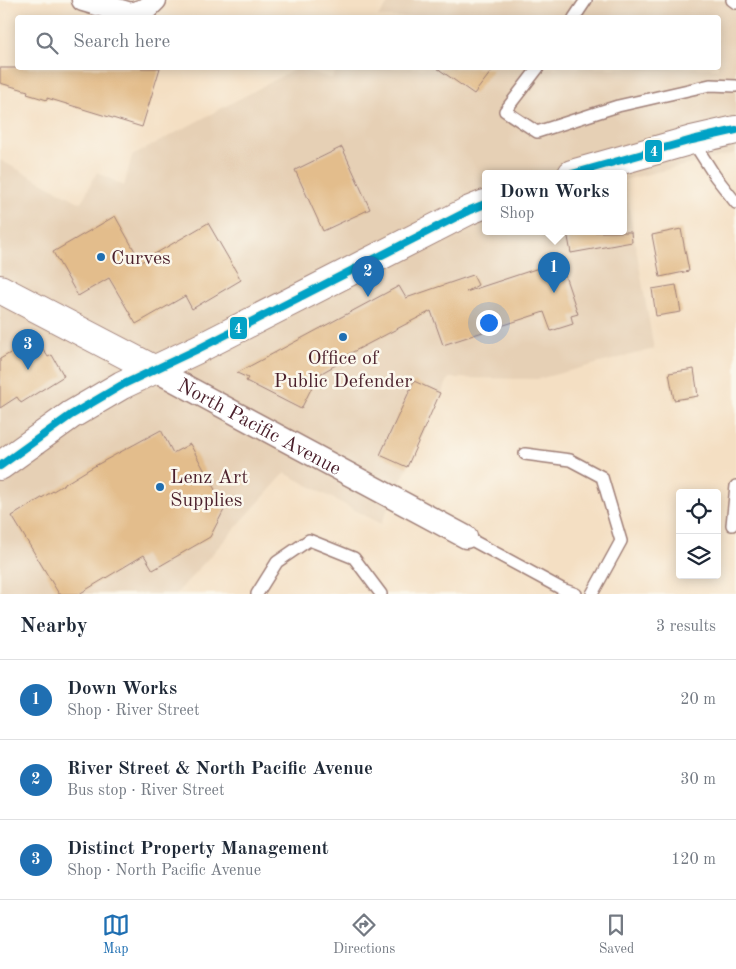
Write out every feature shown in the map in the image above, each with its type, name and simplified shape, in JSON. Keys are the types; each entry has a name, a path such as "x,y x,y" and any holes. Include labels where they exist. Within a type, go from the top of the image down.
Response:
{"main road":[{"path":"586,170 692,140 736,130"},
{"path":"0,466 70,415 122,385 156,370 482,205"},
{"name":"North Pacific Avenue","path":"0,289 156,370"},
{"path":"0,470 70,435 132,391 156,370"}],"street":[{"path":"83,0 131,14 146,9 156,0"},
{"name":"North Pacific Avenue","path":"156,370 466,536"}],"lane":[{"path":"576,15 586,0"},
{"path":"732,0 736,3"},
{"path":"536,70 505,111 537,132 628,104 710,85 736,86"},
{"path":"692,140 715,176 736,203"},
{"path":"525,454 570,460 602,477 621,541 592,594"},
{"path":"732,525 736,486"},
{"path":"466,536 560,591 576,594"},
{"path":"257,594 277,562 309,540 354,558 381,594"}],"shaded area":[{"path":"391,0 736,0 736,153 627,179 627,170 482,170 482,235 627,235 627,197 654,349 538,379 449,378 381,524 285,473 176,594 0,594 0,160 81,203 97,172 124,186 132,156 293,70 304,70 331,78 337,70 721,70 721,15 380,15"}],"building":[{"path":"0,68 15,68 15,70 159,70 142,127 47,98 47,100 27,94 28,91 0,83"},
{"path":"440,70 492,70 474,94"},
{"path":"342,147 370,209 323,231 295,170"},
{"path":"115,216 141,262 208,223 241,280 192,309 185,296 136,324 109,278 78,296 53,252"},
{"path":"681,229 689,271 660,277 652,235"},
{"path":"627,232 631,232 632,242 571,253 568,235 627,235"},
{"path":"560,261 578,314 571,316 573,324 551,331 544,312 443,345 431,311 347,355 348,358 318,375 301,409 246,381 248,378 237,373 399,286 406,298 473,275 478,285 466,292"},
{"path":"676,285 681,312 656,316 652,289"},
{"path":"36,338 48,357 52,355 64,376 21,403 17,397 0,408 0,359"},
{"path":"694,369 698,396 674,400 669,373"},
{"path":"414,381 440,393 407,467 380,455"},
{"path":"161,430 173,453 190,444 225,508 210,537 153,570 144,555 79,594 59,594 12,516 91,468"}],"transit line":[{"name":"4","path":"586,170 692,140 736,130"},
{"name":"4","path":"0,466 71,415 122,385 196,350 482,205"}],"place":[{"name":"Curves","path":"101,257"},
{"name":"Down Works","path":"554,293"},
{"name":"River Street & North Pacific Avenue","path":"368,297"},
{"name":"Office of Public Defender","path":"343,337"},
{"name":"Distinct Property Management","path":"28,370"},
{"name":"Lenz Art Supplies","path":"160,487"}]}
